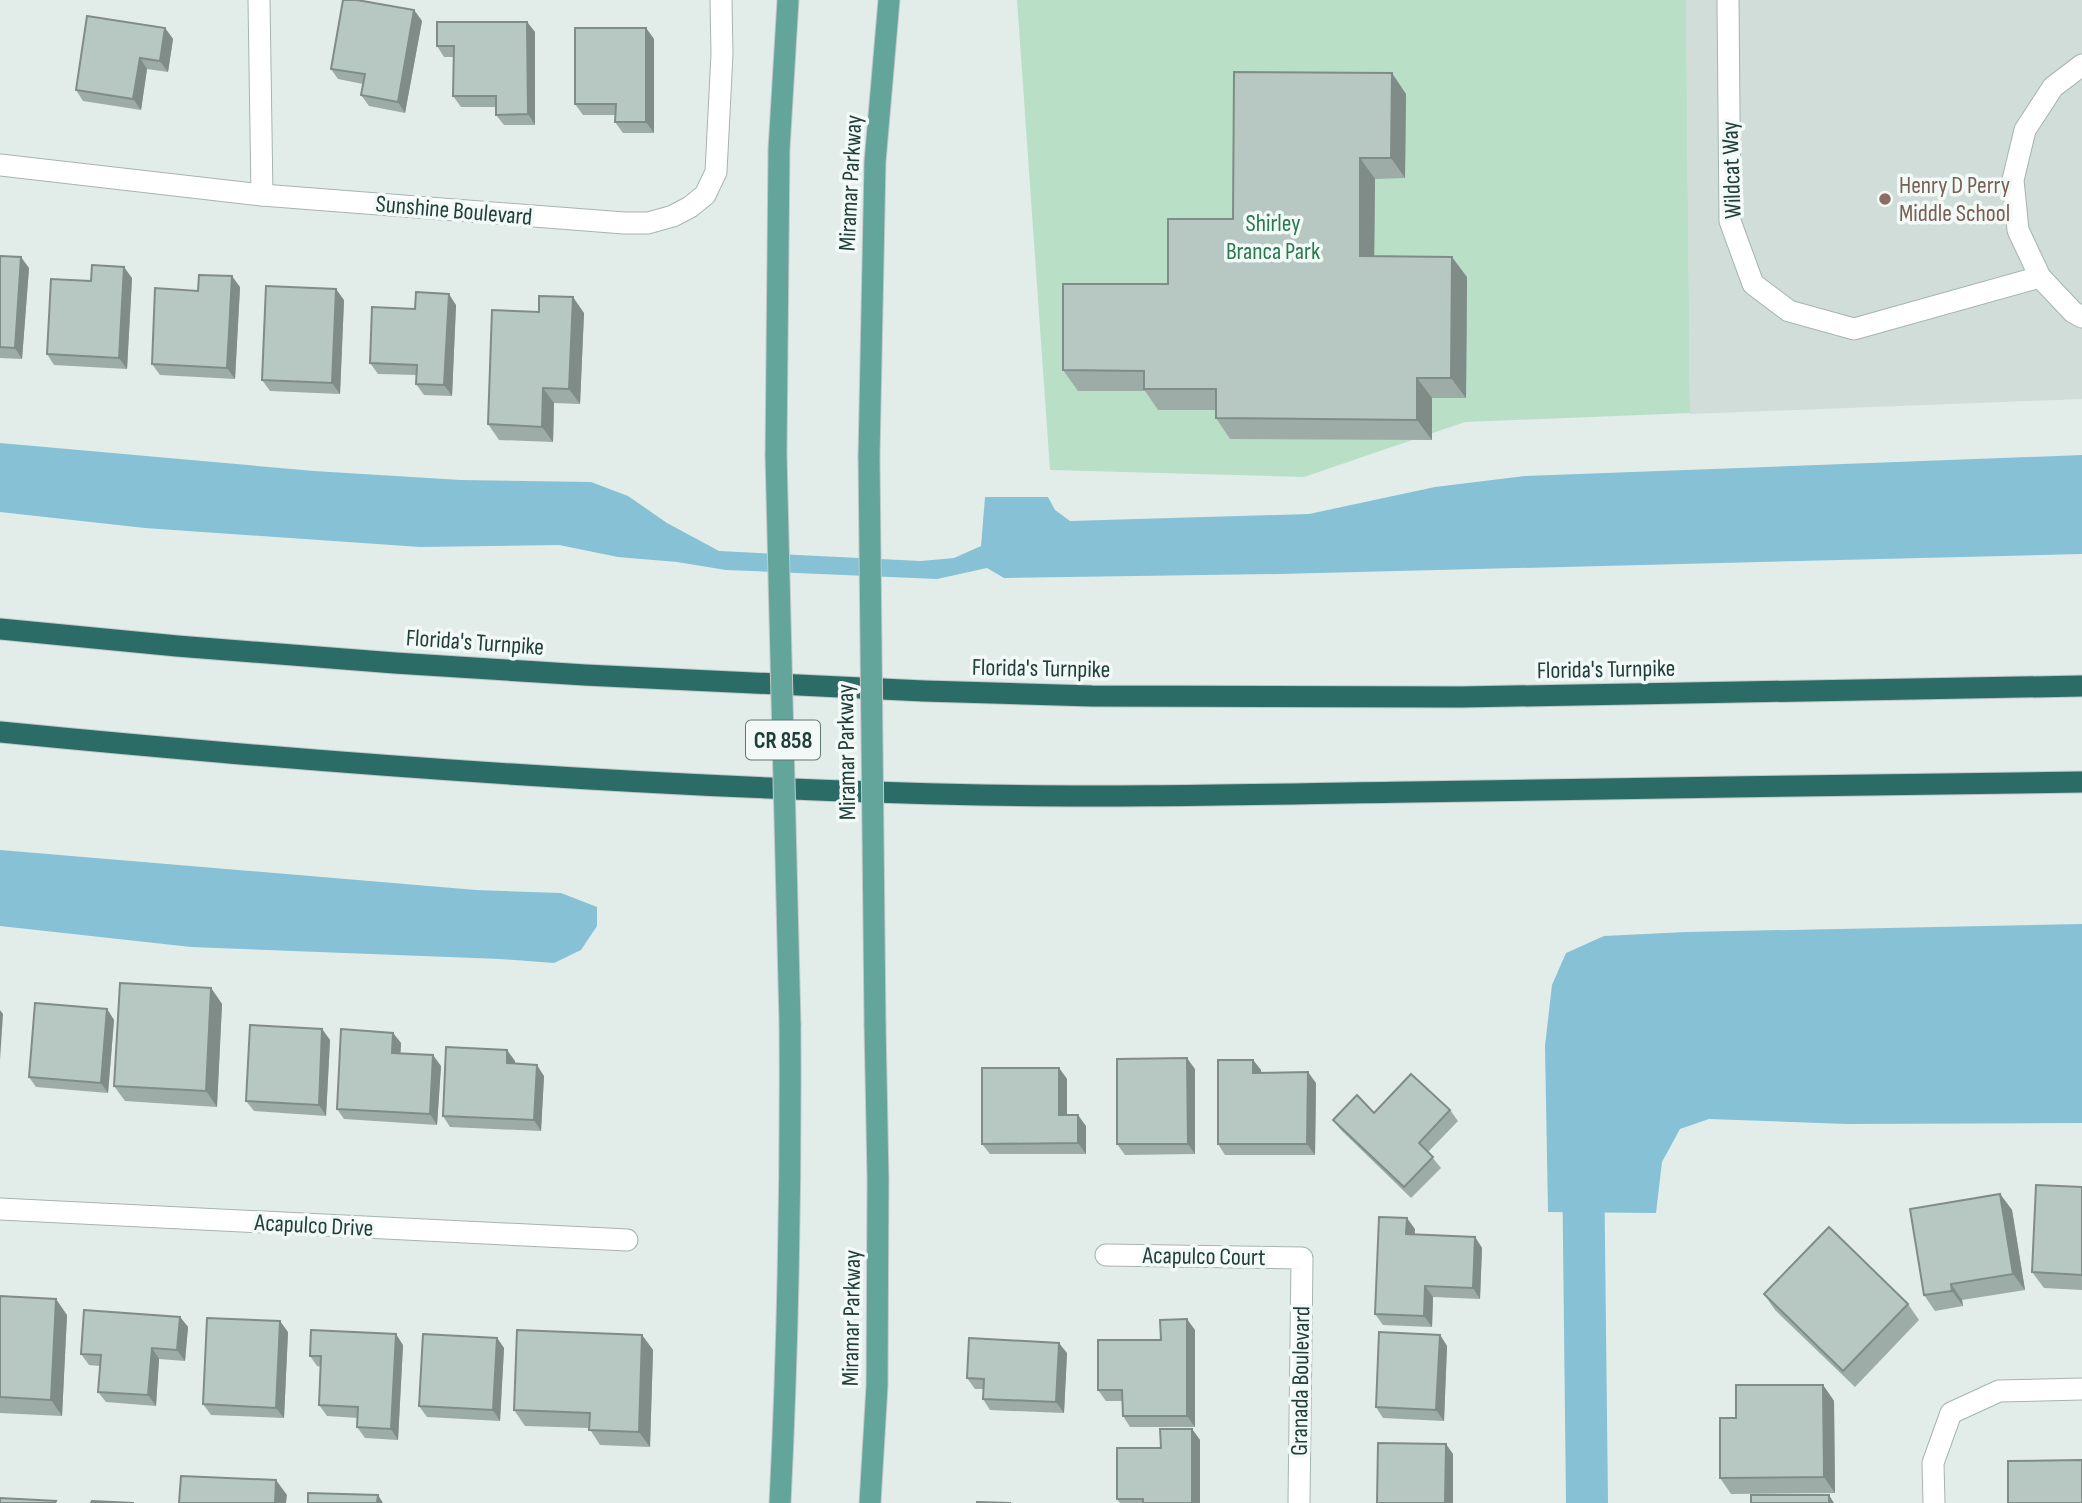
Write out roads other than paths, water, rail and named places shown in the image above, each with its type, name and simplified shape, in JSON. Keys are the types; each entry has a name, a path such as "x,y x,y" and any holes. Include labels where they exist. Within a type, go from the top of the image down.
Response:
{"highway":[{"name":"Florida's Turnpike","path":"0,629 177,646 585,675 1106,696 1461,697 2082,686"},
{"path":"0,732 209,751 549,776 985,795 1163,795 2082,782"}],"main road":[{"name":"CR 858","path":"780,1503 790,1233 790,1024 776,455 779,149 788,0"},
{"name":"Miramar Parkway","path":"870,1503 877,1372 878,1179 869,457 875,162 889,0"}],"street":[{"path":"260,0 262,195"},
{"name":"Sunshine Boulevard","path":"0,165 262,195 648,223 673,216 690,207 705,195 716,172 722,54 721,0"},
{"name":"Wildcat Way","path":"1728,0 1730,221 1753,284 1789,311 1854,329 2040,276"},
{"path":"2082,65 2053,87 2025,130 2013,180 2018,230 2040,276 2073,312 2082,317"},
{"name":"Acapulco Drive","path":"0,1209 627,1240"},
{"name":"Acapulco Court","path":"1106,1255 1302,1258"},
{"name":"Granada Boulevard","path":"1299,1503 1302,1258"},
{"path":"1934,1503 1933,1463 1951,1413 1999,1391 2082,1389"}],"water":[{"path":"0,443 314,471 461,480 591,482 628,496 667,523 719,551 921,561 954,558 981,546 985,497 1048,497 1055,510 1070,521 1309,514 1435,487 1525,476 2082,455 2082,554 1279,574 1004,578 987,568 937,579 726,570 618,557 559,545 420,547 145,528 0,512"},
{"path":"0,850 476,890 561,893 597,907 597,926 581,950 554,963 191,947 0,926"},
{"path":"2082,924 2082,1123 1847,1124 1709,1119 1680,1129 1662,1162 1656,1213 1548,1212 1545,1046 1552,985 1566,953 1604,936"}],"waterway":[{"path":"1583,1154 1587,1503"}],"place":[{"name":"Henry D Perry Middle School","path":"1885,199"}],"park label":[{"name":"Shirley Branca Park","path":"1273,237"}]}
